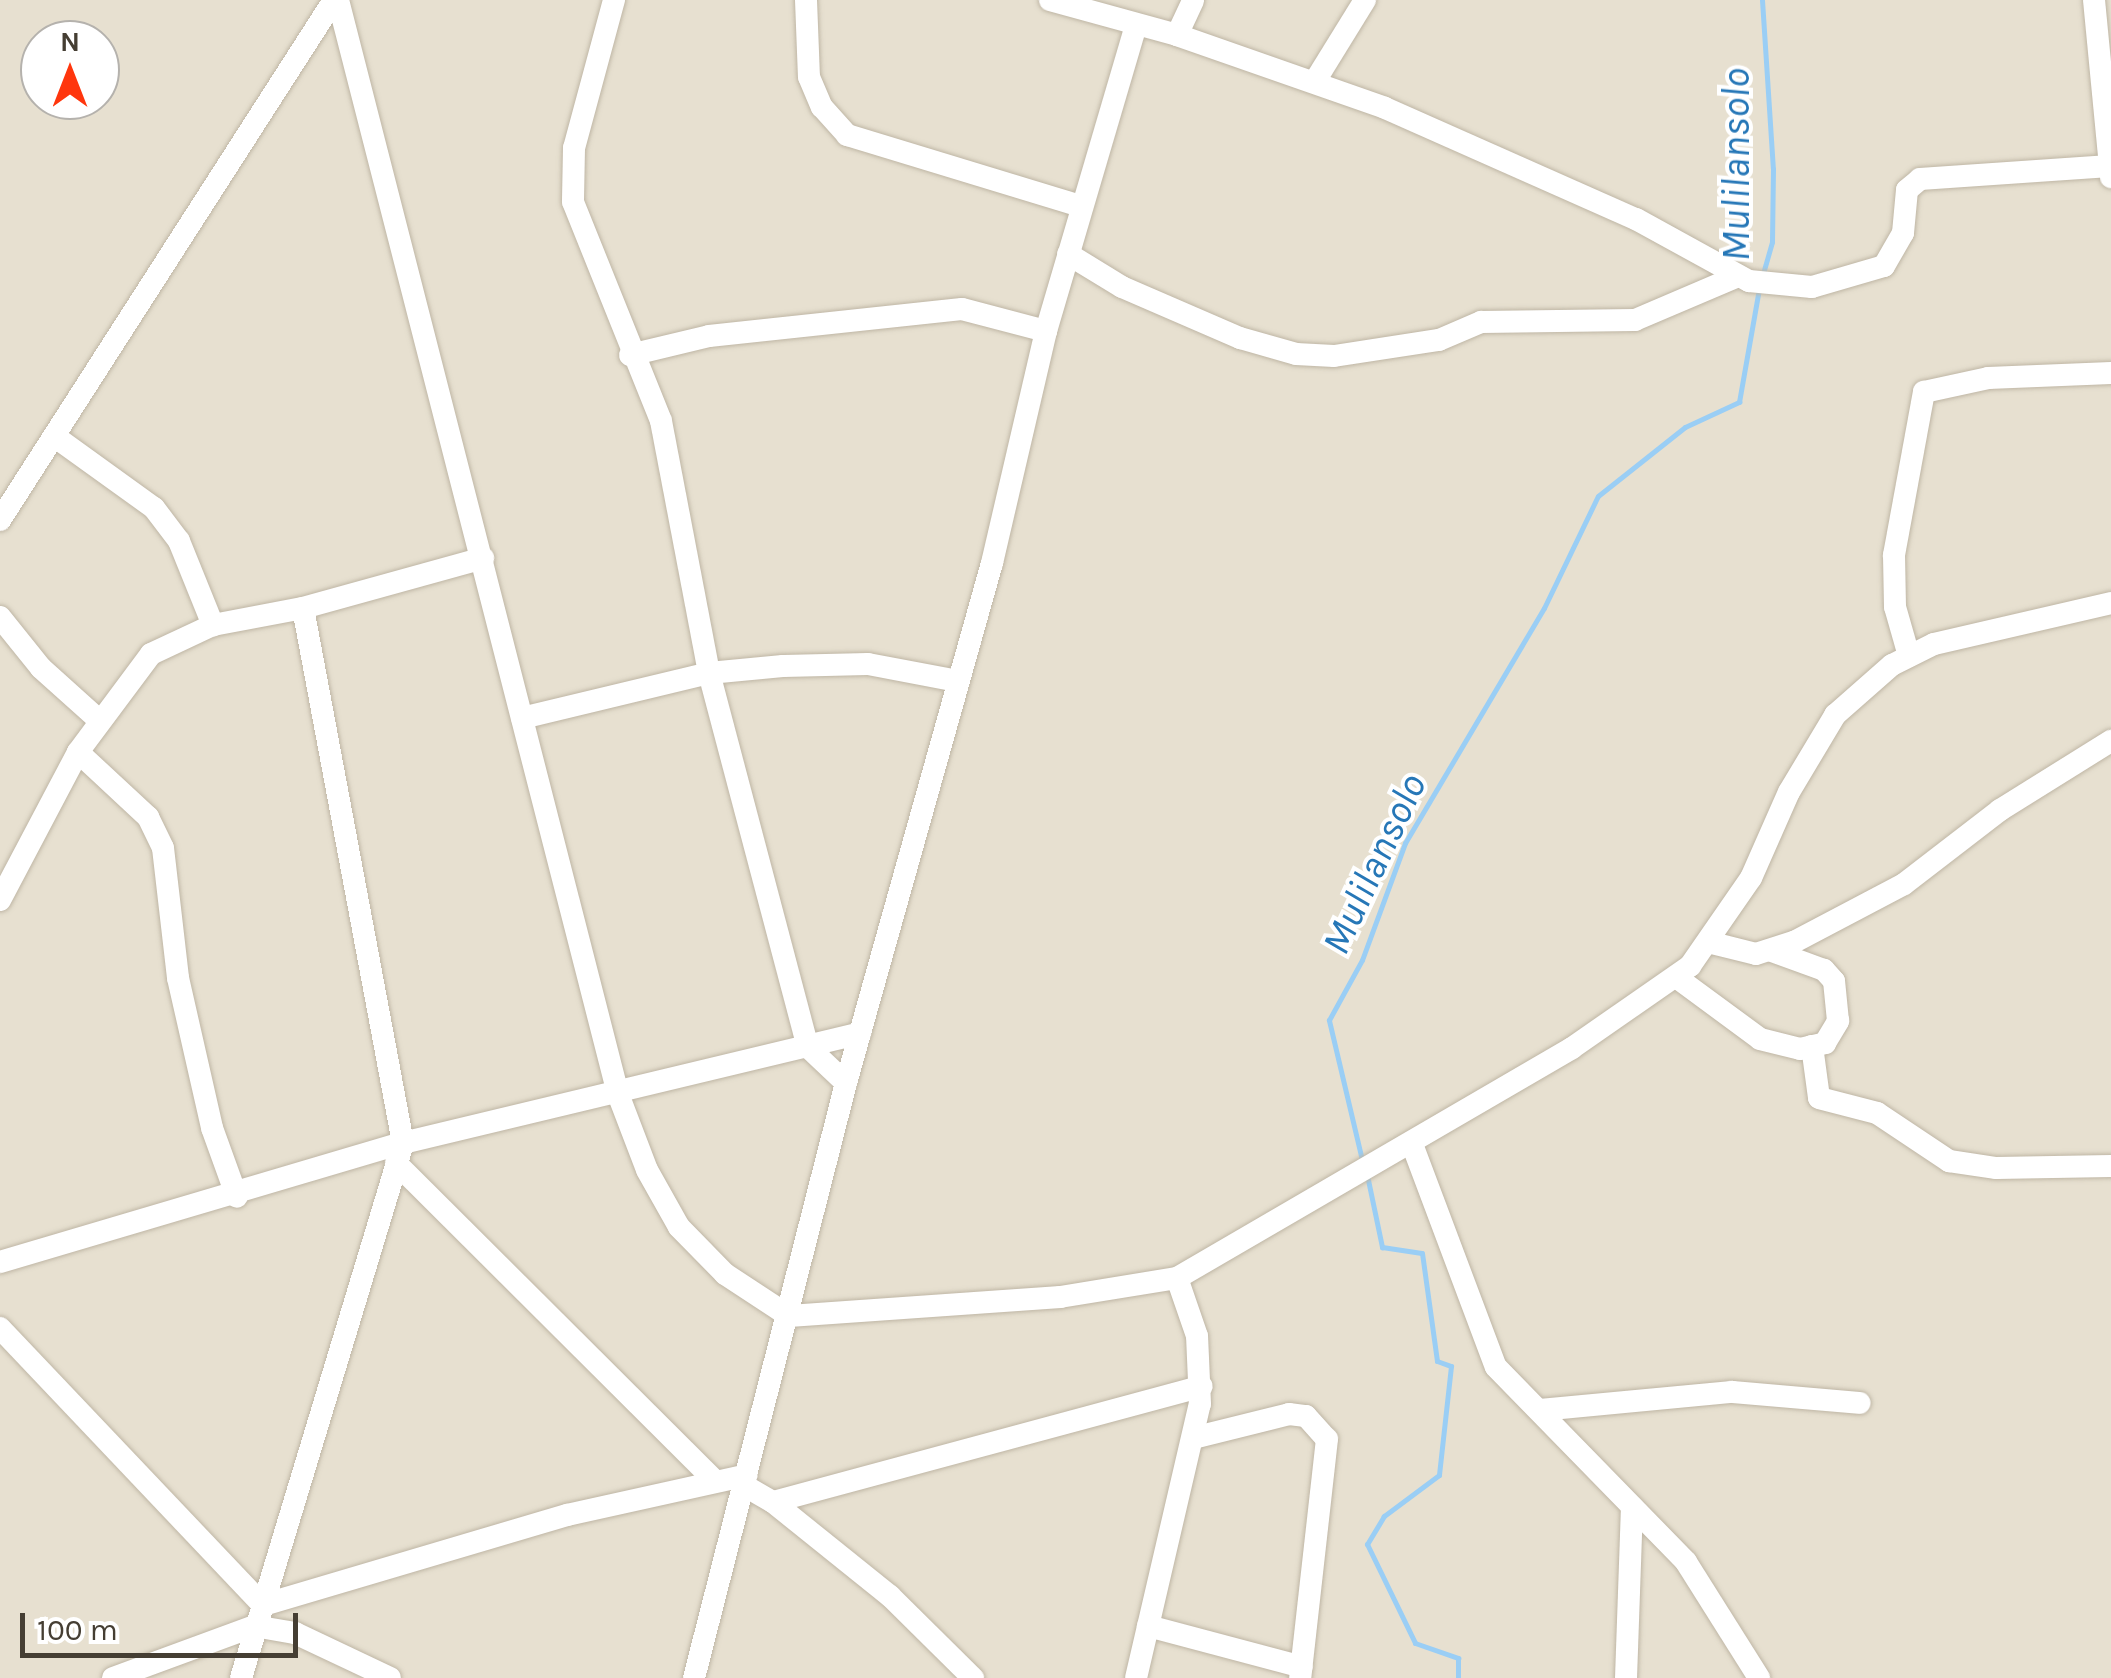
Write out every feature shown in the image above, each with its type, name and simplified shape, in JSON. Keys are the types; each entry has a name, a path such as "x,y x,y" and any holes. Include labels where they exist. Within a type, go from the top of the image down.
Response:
{"street":[{"path":"0,520 336,0"},
{"path":"336,0 483,558 618,1094 647,1170 679,1228 725,1274 788,1316 1060,1297 1177,1278 1412,1144 1676,977 1712,943 1836,715 1909,656 2009,623 2111,603"},
{"path":"614,0 574,148 571,190 630,355 661,421 709,673 808,1047 846,1083"},
{"path":"806,0 809,77 822,107 847,134 1080,206"},
{"path":"1050,0 1135,28 1178,35 1315,81 1636,219 1750,280 1812,287 1884,266 1903,233 1907,190 1920,179 2110,166"},
{"path":"1178,35 1193,0"},
{"path":"1315,81 1365,0"},
{"path":"2094,0 2111,177"},
{"path":"694,1678 846,1083 958,682 1046,331 1135,28"},
{"path":"1068,254 1122,287 1240,338 1334,356 1439,340 1481,322 1635,320 1750,280"},
{"path":"630,355 709,336 962,310 1046,331"},
{"path":"1909,656 1894,608 1894,554 1924,392 1988,378 2111,373"},
{"path":"54,436 154,508 186,556 213,625"},
{"path":"0,900 78,752 150,654 213,625 304,608 483,558"},
{"path":"241,1678 400,1153 304,608"},
{"path":"0,618 41,668 99,720"},
{"path":"522,718 709,673 868,664 958,682"},
{"path":"1772,951 1904,884 2000,810 2111,741"},
{"path":"78,752 148,818 163,848 178,978 212,1128 237,1197"},
{"path":"1676,977 1760,1040 1812,1046 1835,1034 1834,981 1824,970 1772,951 1742,952 1712,943"},
{"path":"0,1262 618,1094 860,1033"},
{"path":"1812,1046 1819,1098 1865,1108 1949,1161 1996,1168 2111,1166"},
{"path":"1412,1144 1496,1366 1686,1562 1759,1678"},
{"path":"400,1153 714,1480"},
{"path":"1136,1678 1202,1386 1196,1336 1177,1278"},
{"path":"0,1328 258,1616 390,1678"},
{"path":"773,1502 1202,1386"},
{"path":"1540,1410 1732,1392 1860,1403"},
{"path":"1148,1626 1302,1672 1327,1439 1306,1416 1288,1414 1193,1438"},
{"path":"113,1678 258,1616 567,1515 714,1480 746,1480 890,1596 974,1678"},
{"path":"1626,1678 1632,1508"}],"shaded area":[{"path":"0,0 2111,0 2111,1678 0,1678"}],"waterway":[{"name":"Mulilansolo","path":"1762,0 1773,169 1772,242 1763,273"},
{"name":"Mulilansolo","path":"1362,1160 1329,1020 1362,960 1405,843 1544,608 1598,496 1685,427 1739,402 1759,289"},
{"name":"Mulilansolo","path":"1367,1175 1382,1247 1422,1253 1437,1361 1451,1366 1439,1475 1384,1516 1367,1544 1415,1643 1458,1658 1458,1678"}]}
